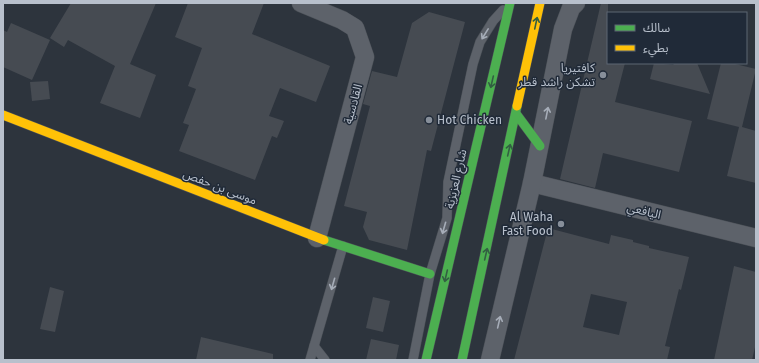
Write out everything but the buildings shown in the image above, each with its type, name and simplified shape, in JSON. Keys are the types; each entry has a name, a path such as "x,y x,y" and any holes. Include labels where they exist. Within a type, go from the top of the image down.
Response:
{"main road":[{"name":"شارع العزيزية","path":"426,360 510,3"},
{"path":"462,360 517,115 540,3"},
{"name":"موسى بن حفص","path":"3,115 317,238 430,274"},
{"path":"517,115 540,146"}],"street":[{"name":"القادسية","path":"301,3 342,20 355,28 365,57 317,238"},
{"path":"490,360 532,183 563,28 571,8 576,3"},
{"name":"اليافعي","path":"532,183 756,238"}],"lane":[{"path":"413,360 430,274 446,218 448,182 473,64 480,42 493,21 510,3"},
{"path":"310,360 343,246"},
{"path":"314,346 325,360"}],"traffic: fast":[{"path":"426,360 510,3"},
{"path":"462,360 517,106"},
{"path":"517,115 540,146"},
{"path":"324,240 430,274"}],"traffic: slow":[{"path":"517,106 540,3"},
{"path":"3,115 324,240"}],"place":[{"name":"كافتيريا تشكن راشد قطر","path":"603,75"},
{"name":"Hot Chicken","path":"429,120"},
{"name":"Al Waha Fast Food","path":"561,224"}]}
